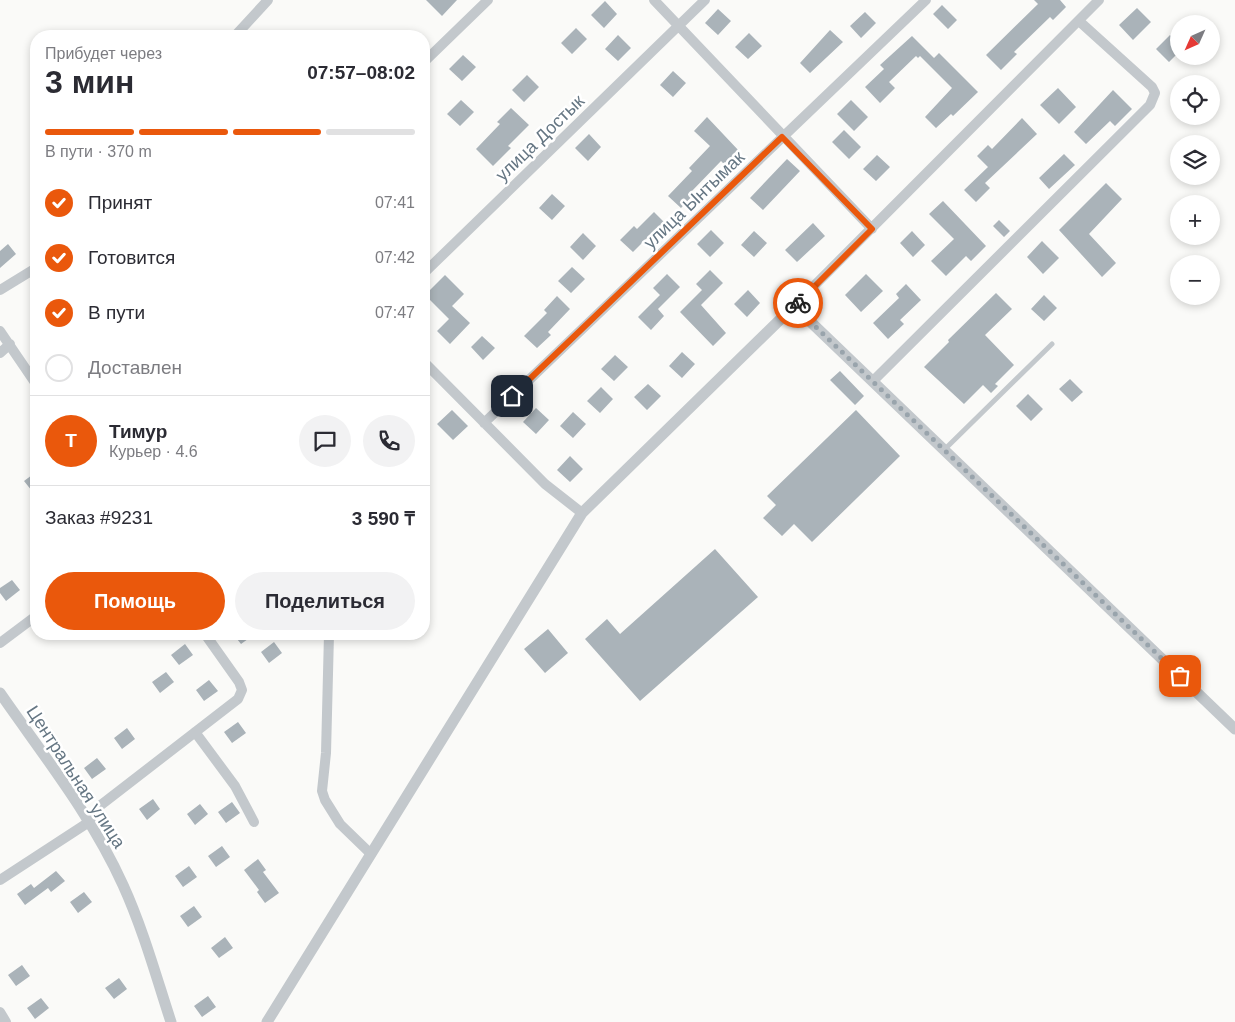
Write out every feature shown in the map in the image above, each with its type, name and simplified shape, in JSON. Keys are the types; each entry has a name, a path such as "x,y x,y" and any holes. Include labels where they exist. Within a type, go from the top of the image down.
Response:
{"street":[{"path":"240,30 268,0"},
{"path":"430,56 488,0"},
{"path":"654,0 782,137 872,229"},
{"name":"улица Достык","path":"430,267 705,0"},
{"name":"улица Ынтымак","path":"484,424 926,0"},
{"path":"267,1022 582,513 872,229 1099,0"},
{"path":"873,381 1150,105 1154,93 1152,88 1079,21"},
{"path":"0,290 30,272"},
{"path":"794,306 1235,729"},
{"path":"0,330 30,375"},
{"path":"0,353 10,344"},
{"path":"430,368 545,484 582,513"},
{"path":"0,643 30,620"},
{"path":"0,880 89,822 97,808 238,699 242,690 239,682 209,640"},
{"path":"329,640 326,753 322,791 325,800 340,824 371,854"},
{"name":"Центральная улица","path":"0,693 89,822 123,884 142,934 171,1022"},
{"path":"194,732 235,786 254,822"},
{"path":"0,1012 6,1022"}],"lane":[{"path":"944,451 1052,344"}],"building":[{"path":"426,0 457,0 442,16"},
{"path":"1034,0 1060,0 1066,7 1053,20 1050,17 1014,52 1017,54 1001,70 986,55 1038,4"},
{"path":"605,1 617,14 604,28 591,15"},
{"path":"942,5 957,20 948,29 933,14"},
{"path":"1137,8 1151,22 1133,40 1119,25"},
{"path":"718,9 731,21 718,35 705,23"},
{"path":"865,12 876,23 861,38 850,26"},
{"path":"576,28 587,39 572,54 561,43"},
{"path":"830,30 843,42 810,73 800,63"},
{"path":"749,33 762,46 748,59 735,47"},
{"path":"618,35 631,48 618,61 605,49"},
{"path":"1170,35 1169,62 1156,49"},
{"path":"912,36 934,58 939,53 978,92 953,116 951,114 936,128 925,117 952,88 920,56 918,58 916,56 889,82 895,88 880,103 865,87 884,69 880,65"},
{"path":"463,55 476,67 462,81 449,69"},
{"path":"673,71 686,83 673,97 660,85"},
{"path":"527,75 539,87 524,102 512,90"},
{"path":"1058,88 1076,107 1059,124 1040,105"},
{"path":"1113,90 1132,109 1115,126 1110,121 1086,144 1074,132"},
{"path":"461,100 474,112 460,126 447,114"},
{"path":"851,100 868,117 854,131 837,114"},
{"path":"511,108 529,125 508,146 511,148 493,166 476,149 500,124 497,122"},
{"path":"707,117 740,152 726,166 721,161 691,192 694,194 681,208 668,196 692,171 689,168 710,146 694,131"},
{"path":"1022,118 1037,134 985,183 990,188 976,202 964,190 988,167 977,156 988,145 992,149"},
{"path":"844,130 861,147 849,159 832,142"},
{"path":"589,134 601,147 588,161 575,148"},
{"path":"1064,154 1075,165 1049,189 1039,178"},
{"path":"877,155 890,167 876,181 863,169"},
{"path":"787,159 800,171 763,210 750,198"},
{"path":"1106,183 1122,199 1089,234 1116,263 1102,277 1059,230"},
{"path":"552,194 565,206 552,220 539,208"},
{"path":"943,201 986,246 971,261 966,256 946,276 931,261 954,239 929,214"},
{"path":"654,212 667,225 653,239 650,235 633,252 620,240 634,226 637,229"},
{"path":"999,220 1010,231 1004,237 993,226"},
{"path":"813,223 825,236 797,262 785,250"},
{"path":"711,230 724,243 710,257 697,244"},
{"path":"754,231 767,243 754,257 741,245"},
{"path":"912,231 925,245 913,257 900,243"},
{"path":"583,233 596,246 583,260 570,247"},
{"path":"1042,241 1059,258 1043,274 1027,257"},
{"path":"8,244 16,254 0,268 0,251"},
{"path":"572,267 585,279 571,293 558,281"},
{"path":"710,270 723,283 701,305 726,333 713,346 680,312 702,290 696,284"},
{"path":"667,274 680,287 658,309 664,316 651,330 638,317 660,295 653,288"},
{"path":"866,274 883,291 861,312 845,295"},
{"path":"445,275 464,294 452,306 470,323 450,344 437,331 449,319 430,300 430,290"},
{"path":"906,284 921,300 900,320 904,324 888,339 873,323 899,298 896,294"},
{"path":"748,290 760,303 747,317 734,304"},
{"path":"996,293 1012,309 985,335 1014,365 995,384 998,386 991,393 983,385 964,404 924,367 949,342 948,340"},
{"path":"1044,295 1057,308 1044,321 1031,309"},
{"path":"557,296 570,309 548,332 551,335 537,348 524,336 547,313 544,310"},
{"path":"482,336 495,348 483,360 471,347"},
{"path":"682,352 695,364 682,378 669,366"},
{"path":"615,355 628,367 614,381 601,369"},
{"path":"840,371 864,396 855,405 830,380"},
{"path":"1070,379 1083,392 1072,402 1059,389"},
{"path":"648,384 661,396 647,410 634,397"},
{"path":"601,387 613,399 600,413 587,401"},
{"path":"1028,394 1043,409 1031,421 1016,406"},
{"path":"536,408 549,420 536,434 523,422"},
{"path":"452,410 468,426 453,440 437,424"},
{"path":"856,410 900,456 812,542 794,524 782,536 763,518 776,505 767,496"},
{"path":"573,412 586,424 573,438 560,426"},
{"path":"570,456 583,469 570,482 557,470"},
{"path":"30,476 30,488 24,481"},
{"path":"715,549 758,597 640,701 585,639 607,619 620,634"},
{"path":"12,580 20,590 6,601 0,593 0,588"},
{"path":"548,629 568,653 545,673 524,649"},
{"path":"238,640 247,640 241,644"},
{"path":"274,642 282,653 269,663 261,652"},
{"path":"185,644 193,655 179,665 171,655"},
{"path":"166,672 174,682 160,693 152,682"},
{"path":"209,680 218,691 204,701 196,690"},
{"path":"238,722 246,733 232,743 224,732"},
{"path":"127,728 135,739 122,749 114,738"},
{"path":"97,758 106,769 92,779 84,768"},
{"path":"153,799 160,809 147,820 139,809"},
{"path":"232,802 240,813 226,823 218,812"},
{"path":"200,804 208,814 195,825 187,814"},
{"path":"222,846 230,857 216,867 208,856"},
{"path":"258,859 266,870 263,872 279,893 265,903 257,892 259,890 244,870"},
{"path":"189,866 197,877 183,887 175,876"},
{"path":"56,871 65,881 51,892 48,888 25,905 17,894 31,884 34,888"},
{"path":"84,892 92,902 78,913 70,902"},
{"path":"194,906 202,917 188,927 180,916"},
{"path":"225,937 233,948 219,958 211,948"},
{"path":"22,965 30,976 16,986 8,975"},
{"path":"119,978 127,989 114,999 105,988"},
{"path":"208,996 216,1007 202,1017 194,1006"},
{"path":"41,998 49,1008 35,1019 27,1008"}],"way so far":[{"path":"798,303 794,306 1180,676"}],"route":[{"path":"512,396 782,137 872,229 798,303"}]}
